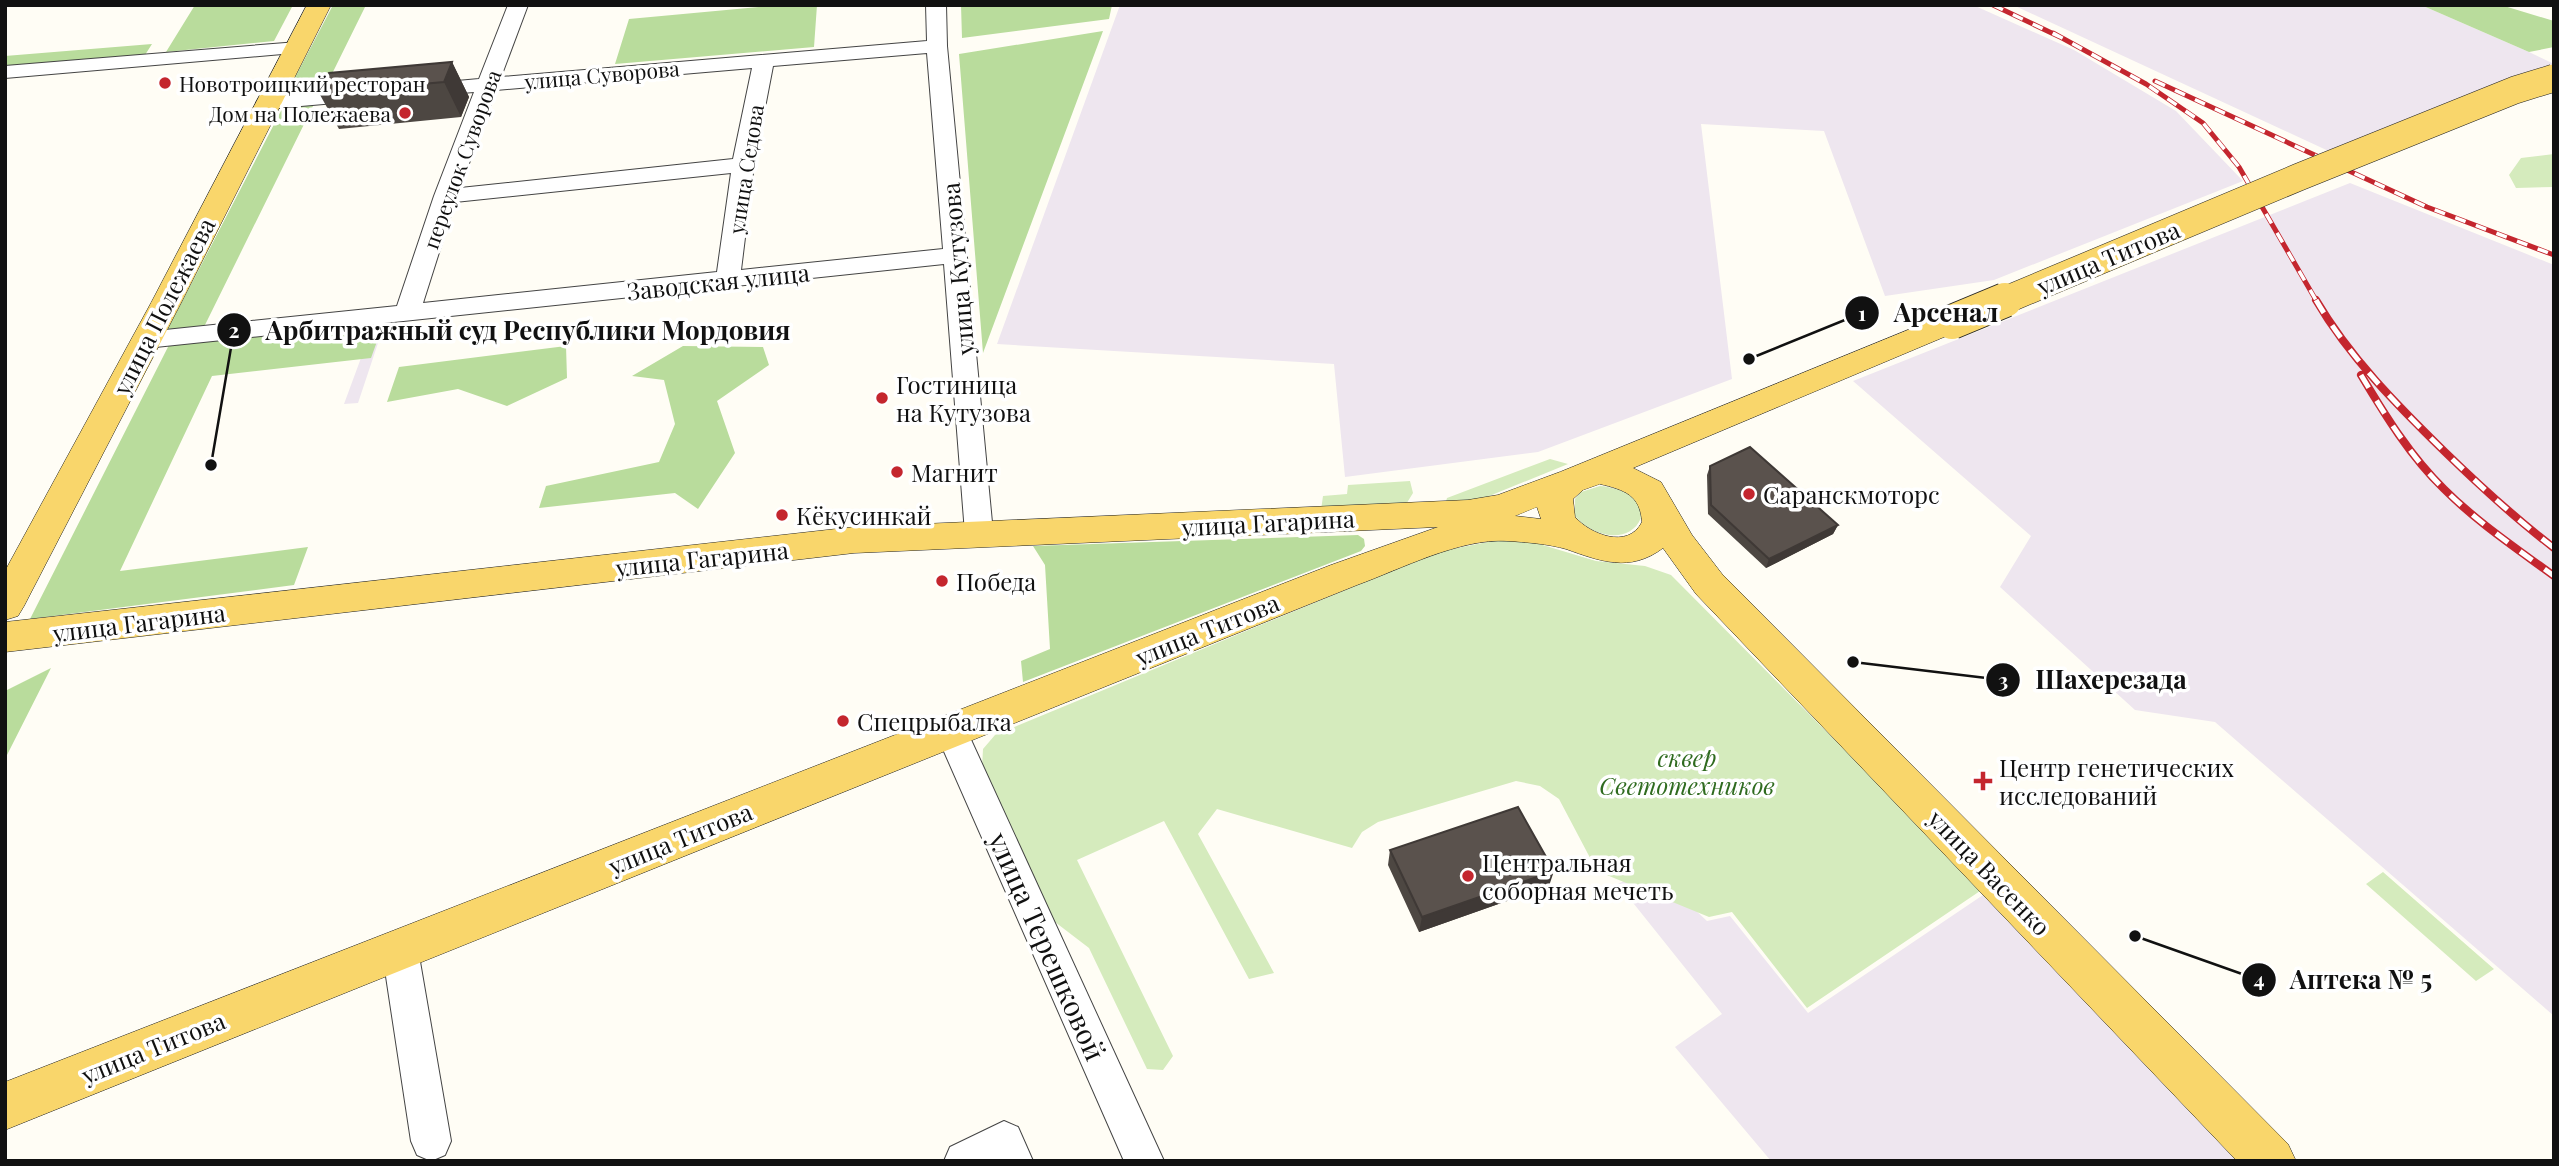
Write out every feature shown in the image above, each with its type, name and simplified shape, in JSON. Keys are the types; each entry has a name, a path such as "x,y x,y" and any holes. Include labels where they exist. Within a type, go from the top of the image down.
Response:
{"main road":[{"name":"улица Полежаева","path":"5,606 319,5"},
{"name":"улица Титова","path":"1576,479 2299,177 2504,94 2554,78"},
{"path":"1656,504 1629,478 1600,472 1576,479 1559,490 1554,506 1559,523 1574,537 1600,549 1628,549 1652,538 1660,527 1656,504 1657,462 1673,437"},
{"name":"улица Гагарина","path":"5,637 854,540 1468,513 1502,507 1576,479"},
{"name":"улица Васенко","path":"1656,504 1679,545 1709,584 2271,1161"},
{"path":"1428,514 1507,528"},
{"path":"1349,518 1367,526 1376,536 1376,547 1355,570"},
{"name":"улица Титова","path":"5,1106 1355,570 1483,528 1507,528 1574,537"},
{"name":"улица Васенко","path":"1628,549 1665,561 1709,584"}],"street":[{"name":"переулок Суворова","path":"407,313 445,196 517,5"},
{"name":"улица Кутузова","path":"936,5 937,46 979,533"},
{"name":"улица Суворова","path":"407,91 937,46"},
{"path":"5,72 298,48"},
{"name":"улица Седова","path":"728,279 743,165 764,60"},
{"path":"267,103 380,94"},
{"path":"445,196 743,165"},
{"name":"Заводская улица","path":"146,340 957,255"},
{"name":"улица Терешковой","path":"951,731 1144,1161"},
{"path":"400,950 431,1141"},
{"path":"964,1161 1004,1140 1013,1161"}],"shaded area":[{"path":"1120,5 1973,5 2074,50 2176,111 2243,181 1994,280 1885,296 1824,131 1701,124 1732,379 1538,452 1345,477 1334,364 997,344"},
{"path":"2013,5 2421,5 2554,64 2554,69 2335,154"},
{"path":"2350,183 2554,265 2554,1016 2215,722 2135,710 2000,587 2031,536 1853,381"},
{"path":"380,337 358,403 344,404 368,339"},
{"path":"1650,868 1707,921 1730,916 1808,1013 1986,893 2238,1161 1771,1161 1675,1047 1722,1014 1618,884"}],"green space":[{"path":"195,5 293,5 274,41 166,52"},
{"path":"333,5 366,5 327,84 290,87"},
{"path":"781,5 817,5 814,47 615,64 629,19"},
{"path":"961,5 1112,5 1109,19 962,38"},
{"path":"2421,5 2501,5 2554,21 2554,47 2529,52"},
{"path":"1103,31 983,353 959,54"},
{"path":"152,44 145,55 5,66 5,56"},
{"path":"314,104 204,327 167,331 283,107"},
{"path":"2554,154 2554,187 2516,188 2509,175 2521,158"},
{"path":"384,322 371,358 212,376 120,571 308,547 294,585 30,619 169,345"},
{"path":"566,346 567,378 507,406 458,389 387,402 399,367"},
{"path":"683,346 763,347 769,365 717,401 735,453 698,509 675,493 539,508 546,486 659,462 675,424 664,380 632,376"},
{"path":"1550,459 1568,464 1477,501 1445,505 1447,498"},
{"path":"1410,481 1413,493 1405,506 1321,510 1323,496 1347,494 1348,485"},
{"path":"1600,486 1622,491 1633,498 1641,518 1635,527 1619,535 1610,535 1590,529 1575,516 1575,499 1581,492"},
{"path":"1358,535 1364,539 1365,546 1361,551 1023,682 1021,661 1050,649 1045,565 1033,546"},
{"name":"сквер Светотехников","path":"1498,540 1536,543 1596,561 1645,566 1671,575 1983,889 1807,1008 1732,912 1709,917 1597,871 1559,799 1540,786 1516,781 1378,822 1362,832 1352,848 1217,809 1198,834 1274,973 1249,979 1164,821 1077,860 1173,1056 1163,1070 1147,1069 1089,948 1055,922 982,768 983,749 995,735 1437,552"},
{"path":"51,668 7,755 5,761 5,691"},
{"path":"2383,872 2494,969 2476,981 2366,884"}],"building":[{"path":"452,62 444,82 319,93 329,73"},
{"name":"Саранскмоторс","path":"1750,447 1838,525 1769,559 1711,505 1710,466"},
{"name":"Центральная соборная мечеть","path":"1518,807 1554,871 1422,917 1390,850"}],"railway":[{"path":"1993,5 2060,37"},
{"path":"2053,33 2146,84 2203,123 2239,167 2317,302"},
{"path":"2155,81 2427,207 2554,255"},
{"path":"2316,300 2344,342 2392,399 2485,489 2554,548"},
{"path":"2361,375 2399,435 2432,476 2483,524 2554,576"}],"place":[{"name":"Новотроицкий ресторан","path":"165,83"},
{"name":"Дом на Полежаева","path":"405,113"},
{"name":"Арсенал","path":"1749,359"},
{"name":"Гостиница на Кутузова","path":"882,398"},
{"name":"Арбитражный суд Республики Мордовия","path":"211,465"},
{"name":"Магнит","path":"897,472"},
{"name":"Саранскмоторс","path":"1749,494"},
{"name":"Кёкусинкай","path":"782,515"},
{"name":"Победа","path":"942,581"},
{"name":"Шахерезада","path":"1853,662"},
{"name":"Спецрыбалка","path":"843,721"},
{"name":"Центр генетических исследований","path":"1983,781"},
{"name":"Центральная соборная мечеть","path":"1468,876"},
{"name":"Аптека № 5","path":"2135,936"}]}
